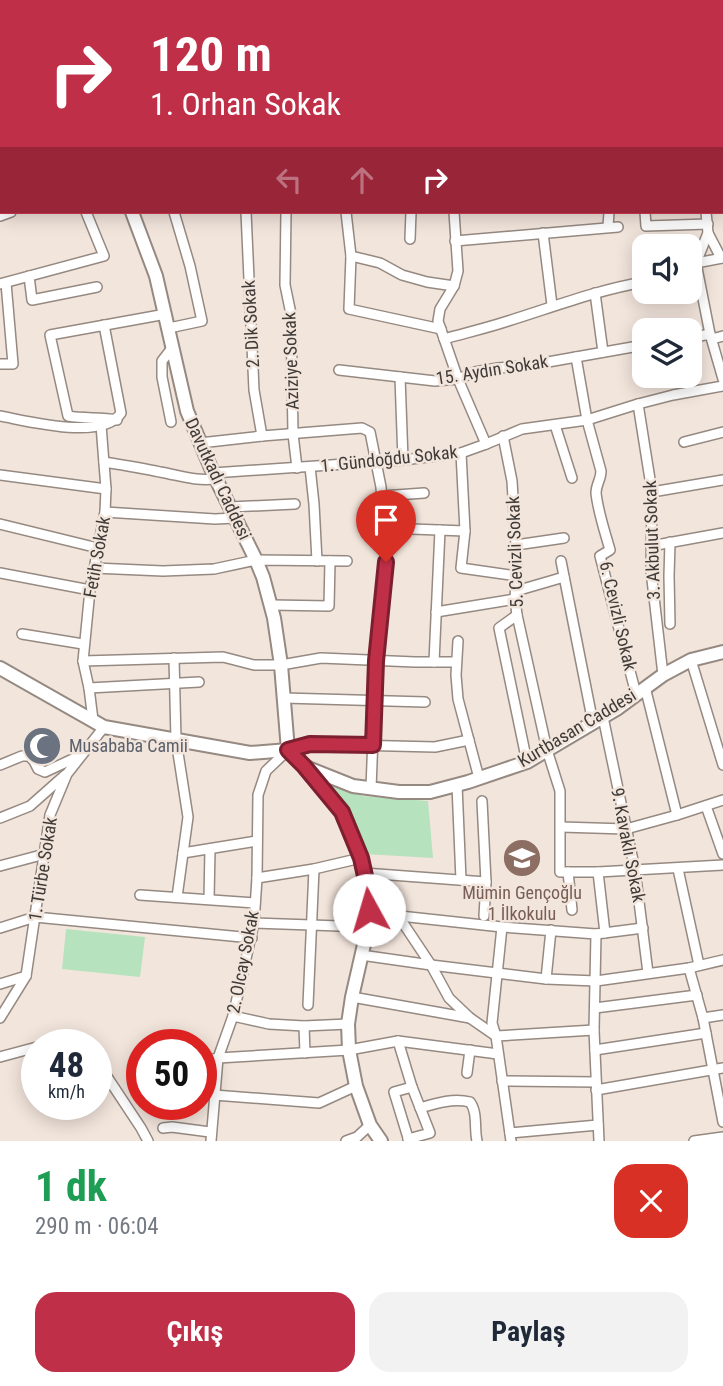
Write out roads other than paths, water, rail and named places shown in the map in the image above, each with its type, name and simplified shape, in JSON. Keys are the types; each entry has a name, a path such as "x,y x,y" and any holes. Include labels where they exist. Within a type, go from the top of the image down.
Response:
{"main road":[{"name":"Davutkadı Caddesi","path":"133,214 156,276 187,411 256,560 271,604 281,665 288,750"},
{"name":"Kurtbasan Caddesi","path":"304,766 353,786 372,789 430,792 457,785 527,762 618,708 663,675 691,660 723,652"},
{"path":"0,668 98,723 250,752 288,750 342,812 361,858 369,894 368,927 360,955 348,1024 349,1051 356,1086 370,1125 381,1141"}],"street":[{"path":"0,365 13,364 3,283 104,256 87,214"},
{"path":"169,328 202,321 175,214"},
{"name":"2. Dik Sokak","path":"246,214 254,390 262,436"},
{"name":"Aziziye Sokak","path":"286,214 285,285 291,314 293,434 297,468"},
{"path":"346,214 351,256 349,309 443,334 508,321 552,305 632,285"},
{"path":"410,239 411,214"},
{"path":"454,214 458,271 454,286 440,309 438,321 458,379 486,444"},
{"path":"608,227 610,214"},
{"path":"645,214 646,226 708,228"},
{"path":"702,267 722,258 708,228 706,214"},
{"path":"455,241 618,227"},
{"path":"702,247 708,228"},
{"path":"543,233 552,305"},
{"path":"351,256 380,262 402,275 454,286"},
{"path":"29,276 33,300 97,287"},
{"path":"594,293 603,352"},
{"path":"702,299 723,379"},
{"path":"117,420 68,416 50,335 166,314"},
{"path":"0,416 71,428 101,425 117,420 121,413 104,325"},
{"path":"702,337 723,336"},
{"path":"0,345 12,344"},
{"name":"15. Aydın Sokak","path":"339,370 435,381 458,379 475,372 498,368 531,365 632,347"},
{"path":"171,422 162,377 162,361 172,348"},
{"path":"576,357 587,421"},
{"path":"400,377 403,460"},
{"name":"1. Gündoğdu Sokak","path":"104,462 203,480 215,476 461,453 522,429 587,421 638,404 723,387"},
{"name":"3. Akbulut Sokak","path":"638,404 652,492 651,571 663,675"},
{"name":"6. Cevizli Sokak","path":"587,421 601,471 596,487 597,497 610,550 600,556 641,691"},
{"name":"Fetih Sokak","path":"98,723 83,661 83,644 105,512 101,425"},
{"path":"555,425 572,478"},
{"path":"200,443 362,428 370,432 382,496 386,562 376,661 372,789"},
{"path":"684,442 723,432"},
{"name":"5. Cevizli Sokak","path":"503,436 512,481 517,615 547,750 560,791 564,872 572,909"},
{"path":"461,453 465,531 461,568 517,576"},
{"path":"310,467 317,561"},
{"path":"0,475 106,489"},
{"path":"652,492 723,480"},
{"path":"382,496 424,493"},
{"path":"105,512 215,519 233,512 295,505"},
{"path":"0,524 98,548"},
{"path":"385,528 465,531"},
{"path":"434,662 440,530"},
{"path":"651,545 723,533"},
{"path":"516,545 564,538"},
{"path":"670,542 670,624"},
{"path":"94,568 163,571 214,569 256,560 347,561"},
{"path":"271,604 329,606 330,561"},
{"name":"9. Kavaklı Sokak","path":"561,561 635,870 648,974"},
{"path":"0,573 90,590"},
{"path":"436,612 516,595 564,577"},
{"path":"517,615 499,628 527,762"},
{"path":"22,634 83,644"},
{"path":"458,641 458,699 478,778"},
{"path":"83,661 223,657 254,664 281,665 321,658 456,662"},
{"path":"174,658 176,740 188,817 177,897"},
{"path":"691,660 723,765"},
{"path":"89,688 199,682"},
{"path":"641,691 677,815"},
{"path":"284,698 425,702"},
{"name":"1. Türbe Sokak","path":"0,1018 26,976 50,815 66,774 82,755 98,723"},
{"path":"288,750 310,744 435,747 469,740"},
{"name":"2. Olcay Sokak","path":"217,1067 252,938 257,878 258,795 266,771 288,750"},
{"path":"0,765 29,755 38,769 45,772 82,755"},
{"path":"0,818 30,806 66,774"},
{"path":"457,785 461,880"},
{"path":"561,827 626,830 723,800"},
{"path":"482,801 486,882 484,916"},
{"path":"706,806 723,854"},
{"path":"183,853 257,841"},
{"path":"209,899 210,849"},
{"path":"0,866 45,854"},
{"path":"257,878 361,858"},
{"path":"564,872 723,865"},
{"path":"308,1005 314,869"},
{"path":"678,869 699,965"},
{"path":"598,872 601,933 594,1030 599,1141"},
{"path":"364,873 486,882"},
{"path":"369,894 387,899 431,965 449,998 470,1018 496,1035 594,1030"},
{"path":"140,895 255,903"},
{"path":"0,928 35,916 252,938"},
{"path":"400,916 502,927 601,933 643,928"},
{"path":"254,923 368,927"},
{"path":"502,927 492,1023 510,1137 598,1125"},
{"path":"546,979 551,930"},
{"path":"360,955 546,979 596,981 688,968 723,960"},
{"path":"688,968 718,1069 723,1122"},
{"path":"0,984 26,976"},
{"path":"595,1009 696,995"},
{"path":"352,998 470,1018"},
{"path":"703,1018 723,1015"},
{"path":"233,1016 269,1024 348,1024"},
{"path":"304,1026 305,1053"},
{"path":"595,1050 706,1033"},
{"path":"218,1058 349,1051 398,1041 498,1054"},
{"path":"398,1041 430,1133 409,1140 394,1093 412,1087"},
{"path":"467,1073 470,1050"},
{"path":"0,1057 21,1051"},
{"path":"502,1081 596,1086 718,1069"},
{"path":"112,1084 148,1141"},
{"path":"217,1095 319,1103 356,1086"},
{"path":"420,1108 444,1101 470,1102 475,1109 477,1141"},
{"path":"346,1141 370,1125"},
{"path":"163,1128 172,1127 210,1137"},
{"path":"694,1141 723,1137"}],"place":[{"name":"Musababa Camii","path":"42,746"},
{"name":"Mümin Gençoğlu 1 İlkokulu","path":"522,858"}]}
